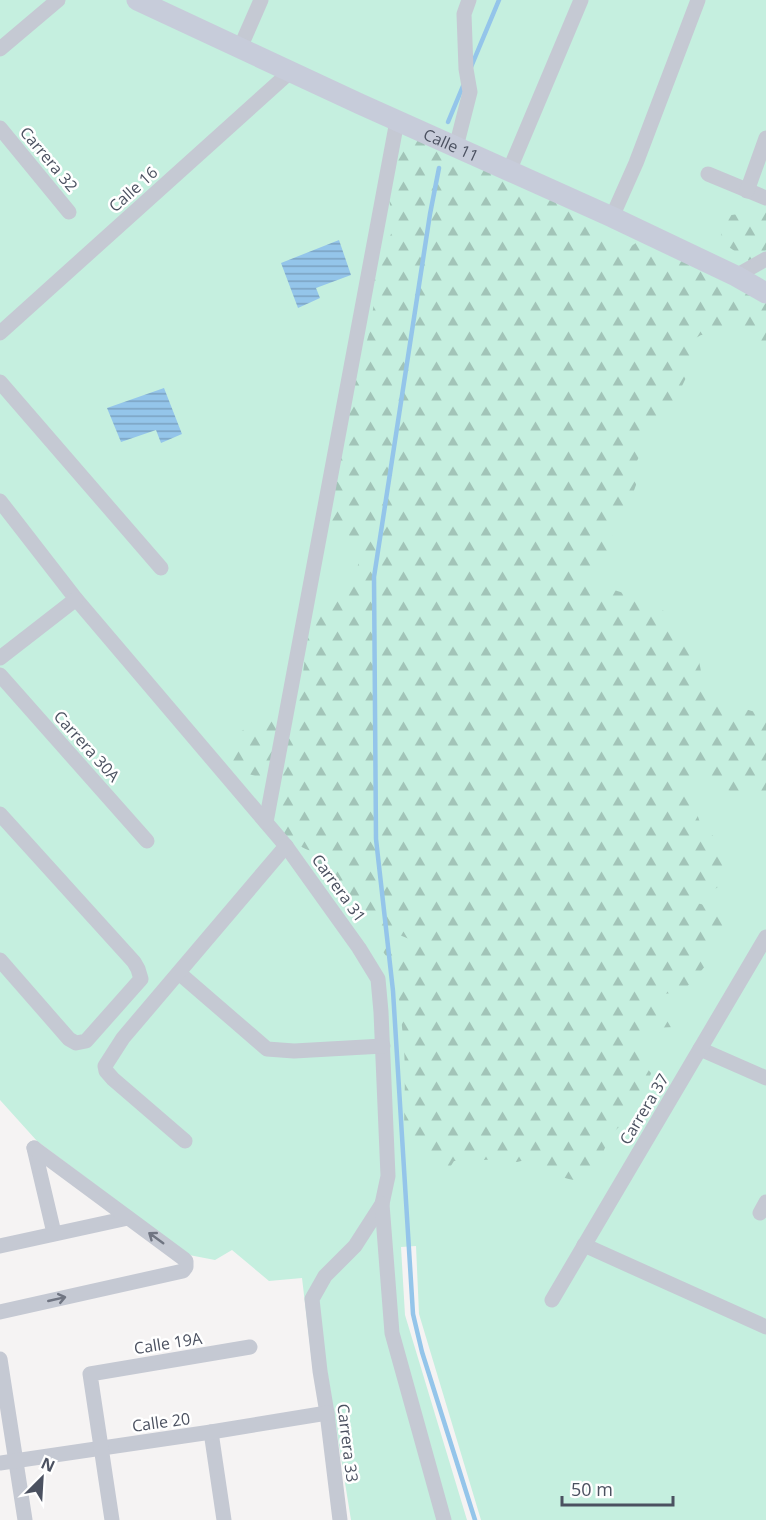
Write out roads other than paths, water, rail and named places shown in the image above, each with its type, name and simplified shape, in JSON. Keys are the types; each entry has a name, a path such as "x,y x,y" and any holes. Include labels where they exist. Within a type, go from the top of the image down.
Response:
{"main road":[{"name":"Calle 11","path":"137,0 397,121 612,217 736,276 766,293"}],"street":[{"path":"0,49 58,0"},
{"path":"240,48 261,0"},
{"path":"456,147 470,92 466,69 464,14 469,0"},
{"path":"509,171 581,0"},
{"path":"612,217 636,163 698,0"},
{"name":"Calle 16","path":"0,333 290,72"},
{"path":"266,822 397,121"},
{"name":"Carrera 32","path":"0,128 69,212"},
{"path":"747,191 766,141"},
{"path":"708,174 766,198"},
{"path":"736,276 766,259"},
{"path":"0,382 161,568"},
{"name":"Carrera 31","path":"0,501 76,599 286,846 359,948 378,979 388,1176 382,1204 355,1246 325,1276 312,1299 320,1371"},
{"path":"0,658 76,599"},
{"name":"Carrera 30A","path":"0,675 147,841"},
{"path":"0,814 134,962 141,978 87,1041 76,1043 69,1039 0,960"},
{"path":"184,1141 113,1079 105,1066 123,1038 286,846"},
{"name":"Carrera 37","path":"552,1300 766,937"},
{"path":"179,973 267,1049 294,1051 383,1047"},
{"path":"700,1049 766,1078"},
{"path":"0,1312 183,1271 187,1264 184,1258 34,1148 54,1233"},
{"path":"382,1204 392,1333 444,1520"},
{"path":"0,1246 128,1218"},
{"path":"584,1245 766,1327"},
{"name":"Calle 19A","path":"102,1449 90,1374 250,1347"},
{"path":"0,1359 8,1462 25,1520"},
{"name":"Carrera 33","path":"320,1371 340,1520"},
{"name":"Calle 20","path":"8,1462 327,1413"},
{"path":"211,1432 224,1520"},
{"path":"102,1449 112,1520"}],"water":[{"path":"339,240 351,275 316,288 320,298 298,308 281,263"},
{"path":"164,388 182,434 161,443 156,430 121,442 107,408"}],"waterway":[{"path":"471,67 499,0"},
{"path":"448,122 463,86"},
{"path":"439,168 374,577 376,839 393,991 413,1314 422,1352 475,1520"}]}
